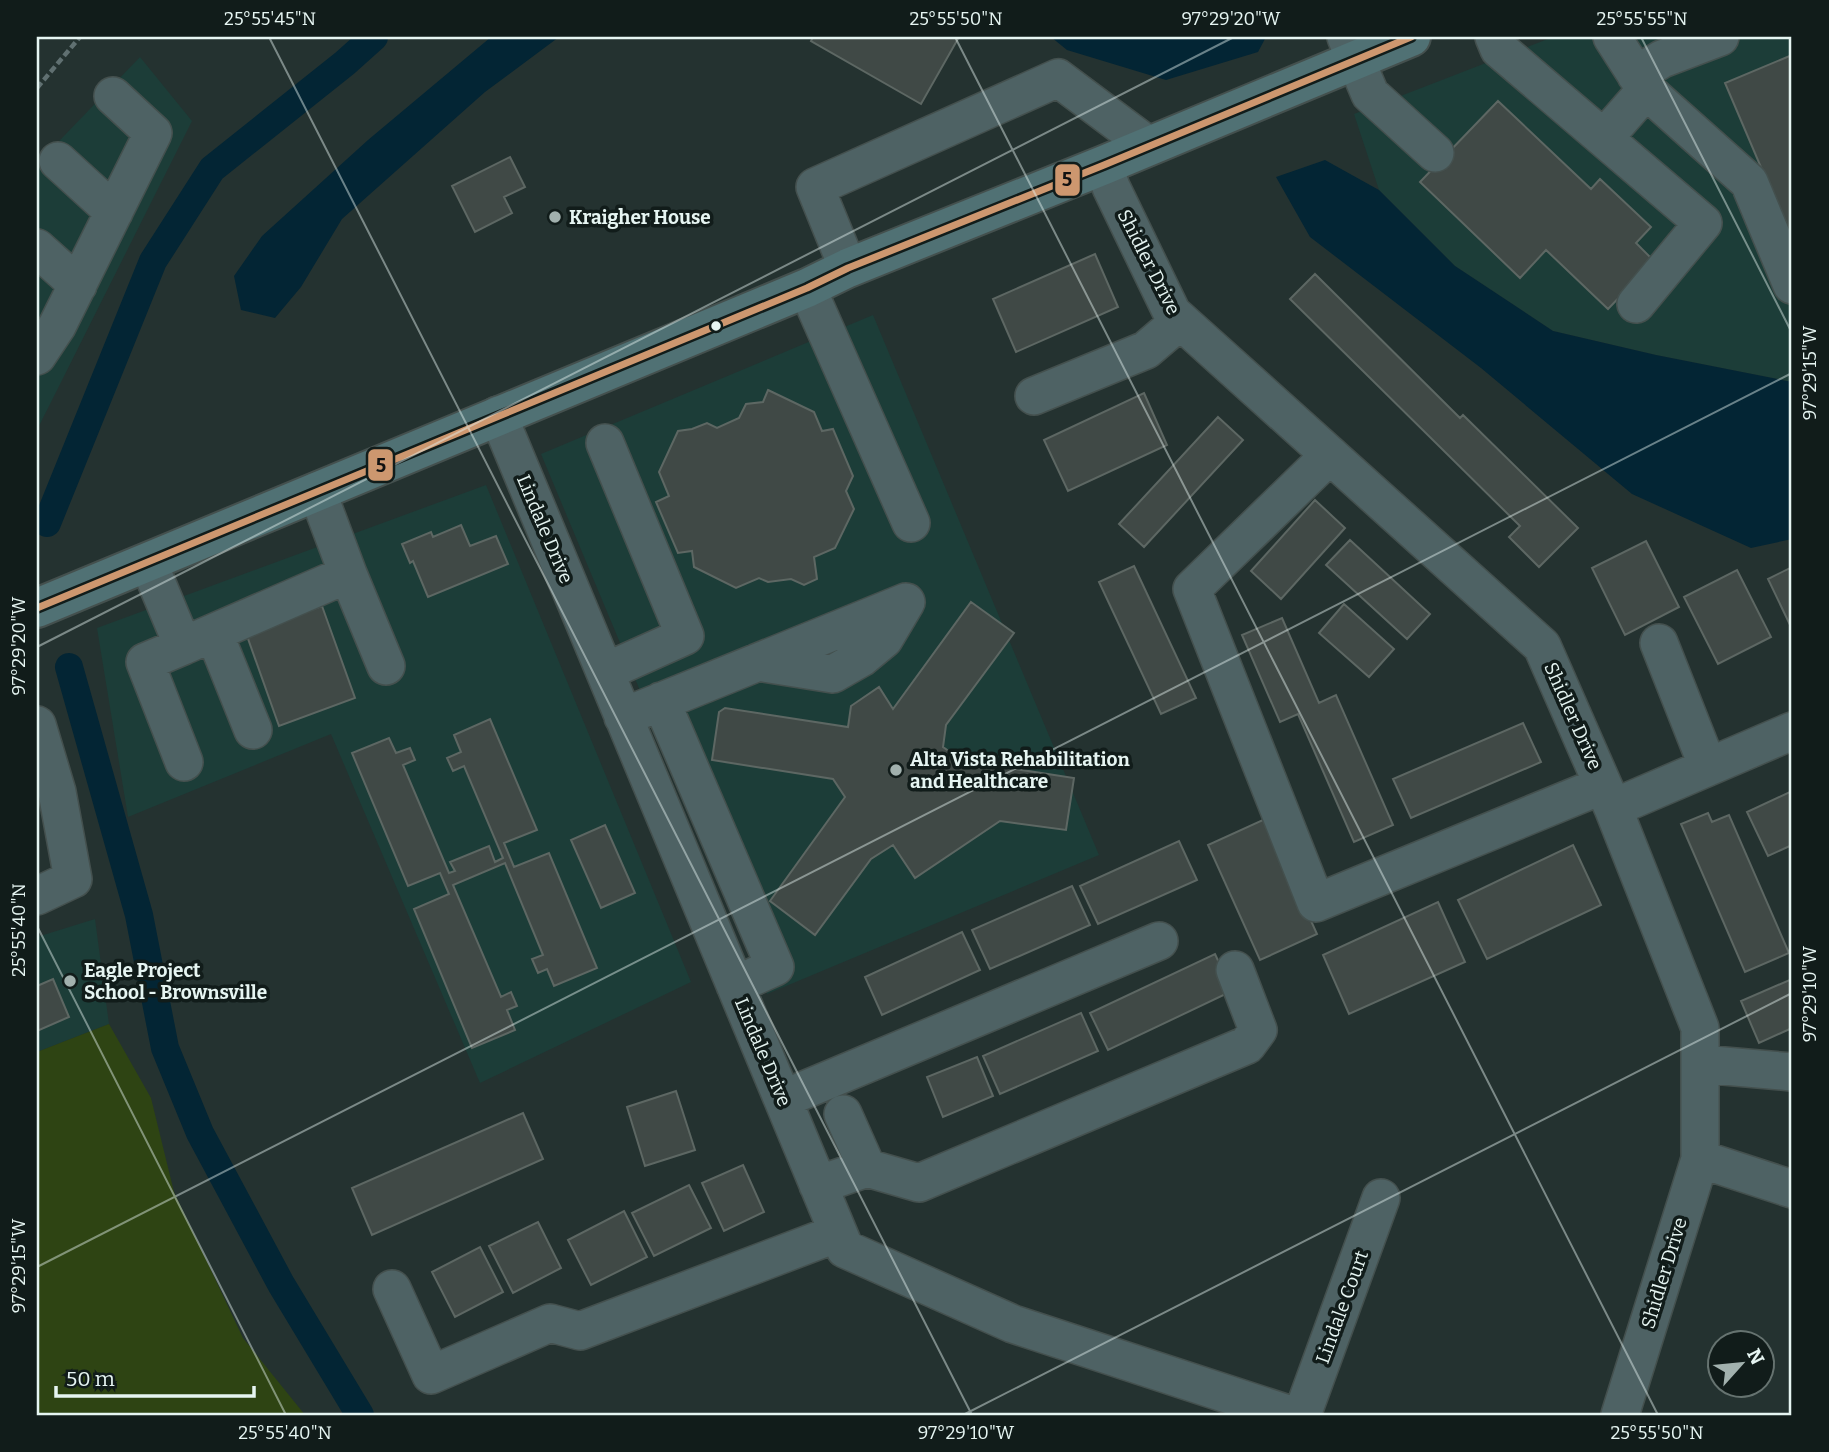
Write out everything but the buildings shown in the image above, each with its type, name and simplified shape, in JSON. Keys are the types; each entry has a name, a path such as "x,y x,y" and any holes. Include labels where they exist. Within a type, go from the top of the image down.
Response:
{"main road":[{"path":"37,608 807,288 848,268 1149,146 1351,48 1411,37"}],"street":[{"path":"1494,37 1499,49 1703,223 1636,304"},
{"path":"1612,37 1641,83 1749,182 1792,285"},
{"path":"1604,138 1641,83 1662,59 1720,37"},
{"path":"1351,48 1370,94 1435,153"},
{"path":"848,268 815,187 1059,78 1149,146"},
{"path":"37,356 57,326 153,134 113,96"},
{"path":"58,161 114,212"},
{"name":"Shidler Drive","path":"1104,165 1111,187 1172,313 1542,646 1608,796 1700,1028 1701,1064 1700,1159 1620,1415"},
{"path":"37,248 78,285"},
{"path":"807,288 911,523"},
{"path":"1034,396 1146,350 1181,321"},
{"name":"Lindale Drive","path":"498,415 845,1249 1013,1324 1291,1415"},
{"path":"605,443 685,636 605,672"},
{"path":"1330,455 1192,589 1316,903 1608,796 1708,767 1792,731"},
{"path":"317,491 386,666"},
{"path":"148,562 253,730"},
{"path":"184,762 145,662 348,574"},
{"path":"1659,643 1708,767"},
{"path":"624,717 758,662"},
{"path":"661,702 775,967 735,985"},
{"path":"37,725 47,797 73,879 37,896"},
{"path":"783,1099 1159,941"},
{"path":"818,1185 866,1168 919,1183 1247,1045 1258,1030 1235,970"},
{"path":"1701,1064 1792,1072"},
{"path":"843,1114 866,1168"},
{"path":"1700,1159 1792,1189"},
{"name":"Lindale Court","path":"1302,1415 1381,1198"},
{"path":"392,1289 431,1376 550,1323 580,1331 838,1233"}],"path":[{"path":"37,88 80,37"}],"shaded area":[{"path":"1553,37 1792,37 1792,382 1553,331 1455,266 1379,190 1354,114"},
{"path":"140,57 192,121 37,430 37,164"},
{"path":"873,315 1099,855 767,994 541,454"},
{"path":"486,485 691,982 480,1083 331,734 128,817 97,628"},
{"name":"Eagle Project School - Brownsville","path":"95,919 109,1024 37,1052 37,937"}],"green space":[{"path":"109,1024 151,1098 174,1192 243,1338 305,1415 37,1415 37,1052"}],"water":[{"path":"491,37 559,37 485,92 342,219 301,287 275,318 241,310 234,276 262,236 368,140"},
{"path":"1051,37 1266,37 1258,52 1166,80 1067,50"},
{"path":"1325,160 1379,190 1455,266 1553,331 1792,382 1792,539 1751,548 1632,494 1481,368 1310,237 1276,177"}],"waterway":[{"path":"47,523 153,261 212,169 374,37"},
{"path":"69,667 139,915 165,1048 200,1133 281,1284 360,1415"}],"transit line":[{"name":"5","path":"37,608 807,288 848,268 1411,37"}],"place":[{"name":"Kraigher House","path":"555,217"},
{"name":"Alta Vista Rehabilitation and Healthcare","path":"896,770"},
{"name":"Eagle Project School - Brownsville","path":"70,981"}]}
